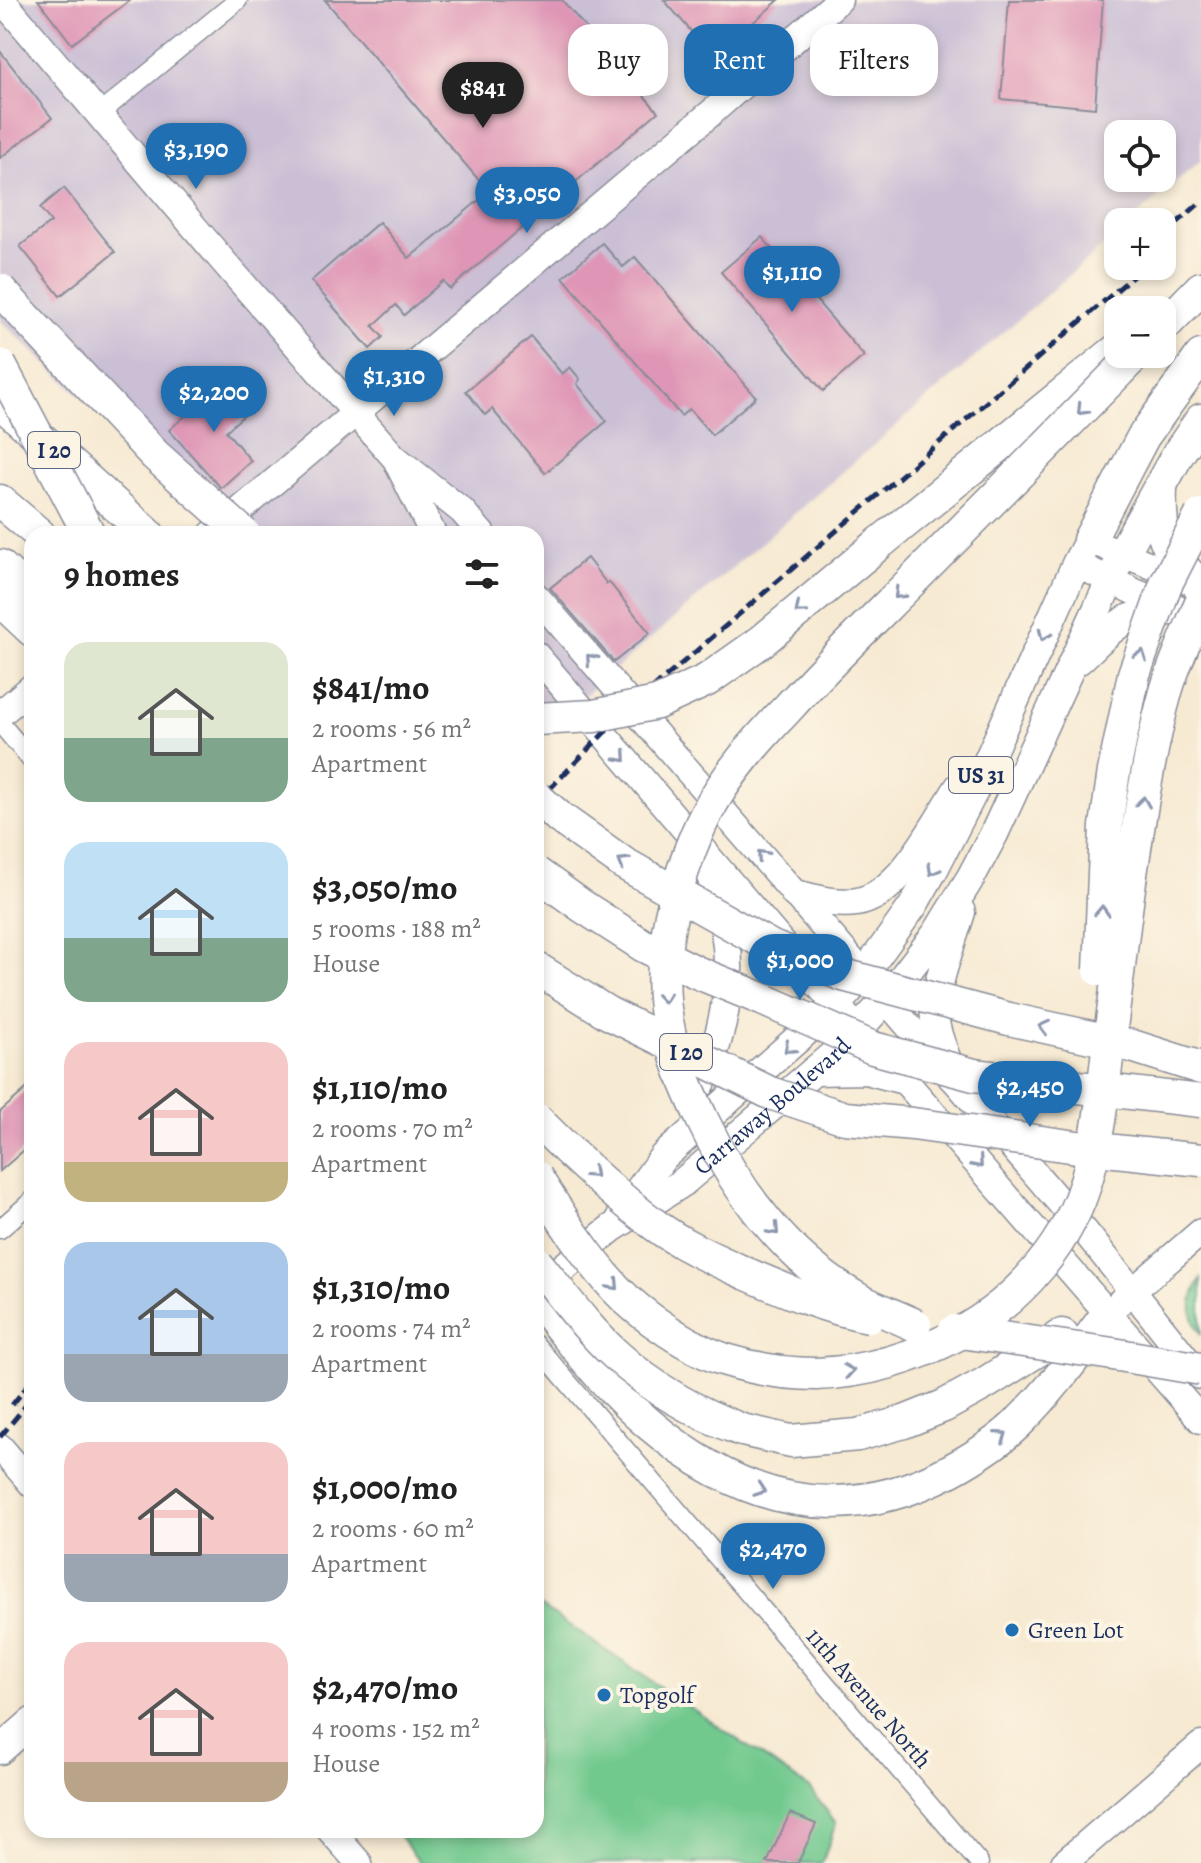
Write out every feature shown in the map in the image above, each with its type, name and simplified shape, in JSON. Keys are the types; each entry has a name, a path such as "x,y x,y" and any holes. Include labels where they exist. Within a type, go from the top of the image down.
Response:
{"highway":[{"path":"1176,303 1201,285"},
{"path":"1176,313 1201,285"},
{"path":"0,290 155,455 235,526"},
{"name":"US 31","path":"1083,552 1143,437 1201,356"},
{"path":"544,719 594,716 657,703 707,680 762,641 1104,360"},
{"path":"0,365 85,526"},
{"path":"915,1325 858,1299 799,1257 763,1217 710,1136 687,1087 667,1021 662,982 675,899 689,852 707,811 765,733 821,672 1122,368"},
{"name":"I 20","path":"0,402 139,526"},
{"name":"US 31","path":"1116,568 1161,483 1201,420"},
{"path":"544,1190 593,1261 619,1292 648,1317 722,1360 762,1369 798,1374 836,1373 897,1361 941,1343 979,1322 1031,1277 1057,1244 1073,1215 1088,1175 1102,1101 1147,767 1168,685 1198,600 1166,543 1161,524 1161,483"},
{"path":"0,501 30,526"},
{"path":"1102,1101 1100,958 1106,826 1114,771 1134,674 1166,584 1201,515"},
{"path":"0,566 24,588"},
{"path":"0,600 24,622"},
{"path":"544,804 623,863 772,947 843,975 1009,1019 1132,1046 1201,1068"},
{"path":"544,879 644,946 696,972 873,1048 974,1075 1201,1101"},
{"name":"I 20","path":"544,973 608,1013 770,1093 845,1118 1201,1160"},
{"path":"544,1127 588,1170 657,1227 697,1251 820,1304 915,1325 1201,1369"},
{"path":"544,1272 587,1325 644,1378 711,1418 742,1430 791,1441 858,1435 944,1406 1058,1337 1108,1313"},
{"path":"544,1307 631,1408 690,1456 733,1480 775,1495 817,1503 854,1502 888,1496 928,1482 969,1460 1014,1427 1061,1377 1108,1313"}],"main road":[{"name":"Carraway Boulevard","path":"612,1228 663,1157 836,1005 864,974 913,906 977,785 1083,552"},
{"name":"Carraway Boulevard","path":"544,1283 612,1228 682,1183 814,1071 886,999 936,934 994,834 1116,568"},
{"path":"1070,669 1119,624 1139,614 1198,600"},
{"path":"795,894 827,902 855,902 879,894 892,885 1016,699"},
{"path":"663,1157 708,1068 728,994 725,928 704,852"},
{"path":"952,1077 940,1041 935,1011 971,877"},
{"path":"814,1071 866,1070 904,1080"},
{"path":"0,1750 24,1729"}],"street":[{"path":"2,0 394,457 462,511 475,526"},
{"path":"99,114 238,0"},
{"path":"221,526 699,123 839,0"},
{"path":"394,457 429,526"},
{"path":"1083,552 1198,600"},
{"path":"544,605 1087,1234 1201,1378"},
{"path":"544,664 836,1005 1201,1420"},
{"path":"0,714 24,694"},
{"path":"0,723 24,752"},
{"path":"0,1229 24,1208"},
{"path":"1108,1313 1201,1232"},
{"name":"11th Avenue North","path":"544,1354 979,1863"},
{"path":"6,1453 24,1474"},
{"path":"1064,1863 1201,1745"},
{"path":"337,1838 359,1863"}],"shaded area":[{"path":"0,0 1201,0 1201,160 1176,182 1176,120 1104,120 1104,192 1164,192 1146,208 1104,208 1104,245 544,731 544,526 218,526 0,320"}],"green space":[{"path":"1201,1279 1201,1333 1194,1320 1192,1306 1194,1292"},
{"name":"Topgolf","path":"544,1608 809,1788 836,1823 822,1863 420,1863 401,1838 544,1838"}],"building":[{"path":"38,0 130,0 72,44"},
{"path":"325,0 562,0 583,24 568,24 568,96 644,96 658,112 450,289 443,281 404,315 396,305 373,326 383,337 370,349 311,281 379,222 409,258 489,192"},
{"path":"664,0 779,0 751,24 685,24"},
{"path":"1009,0 1103,0 1095,108 1001,99"},
{"path":"0,51 52,118 0,158"},
{"path":"64,188 115,252 60,296 20,246 51,222 40,208"},
{"path":"762,237 864,356 823,391 721,272"},
{"path":"602,243 623,267 635,257 756,397 712,435 689,409 681,416 563,277"},
{"path":"531,337 562,374 570,367 580,379 577,384 607,421 545,473 492,409 485,415 466,391"},
{"path":"225,381 250,410 226,431 251,461 221,488 169,430"},
{"path":"587,558 650,633 614,662 550,588"},
{"path":"24,1091 24,1150 0,1171 0,1112"},
{"path":"790,1813 816,1824 798,1863 767,1863"}],"railway":[{"path":"1176,224 1201,202"},
{"path":"544,795 603,734 659,683 1129,280"},
{"path":"12,1405 24,1390"},
{"path":"0,1437 24,1408"}],"place":[{"name":"Green Lot","path":"1012,1630"},
{"name":"Topgolf","path":"604,1695"}]}
